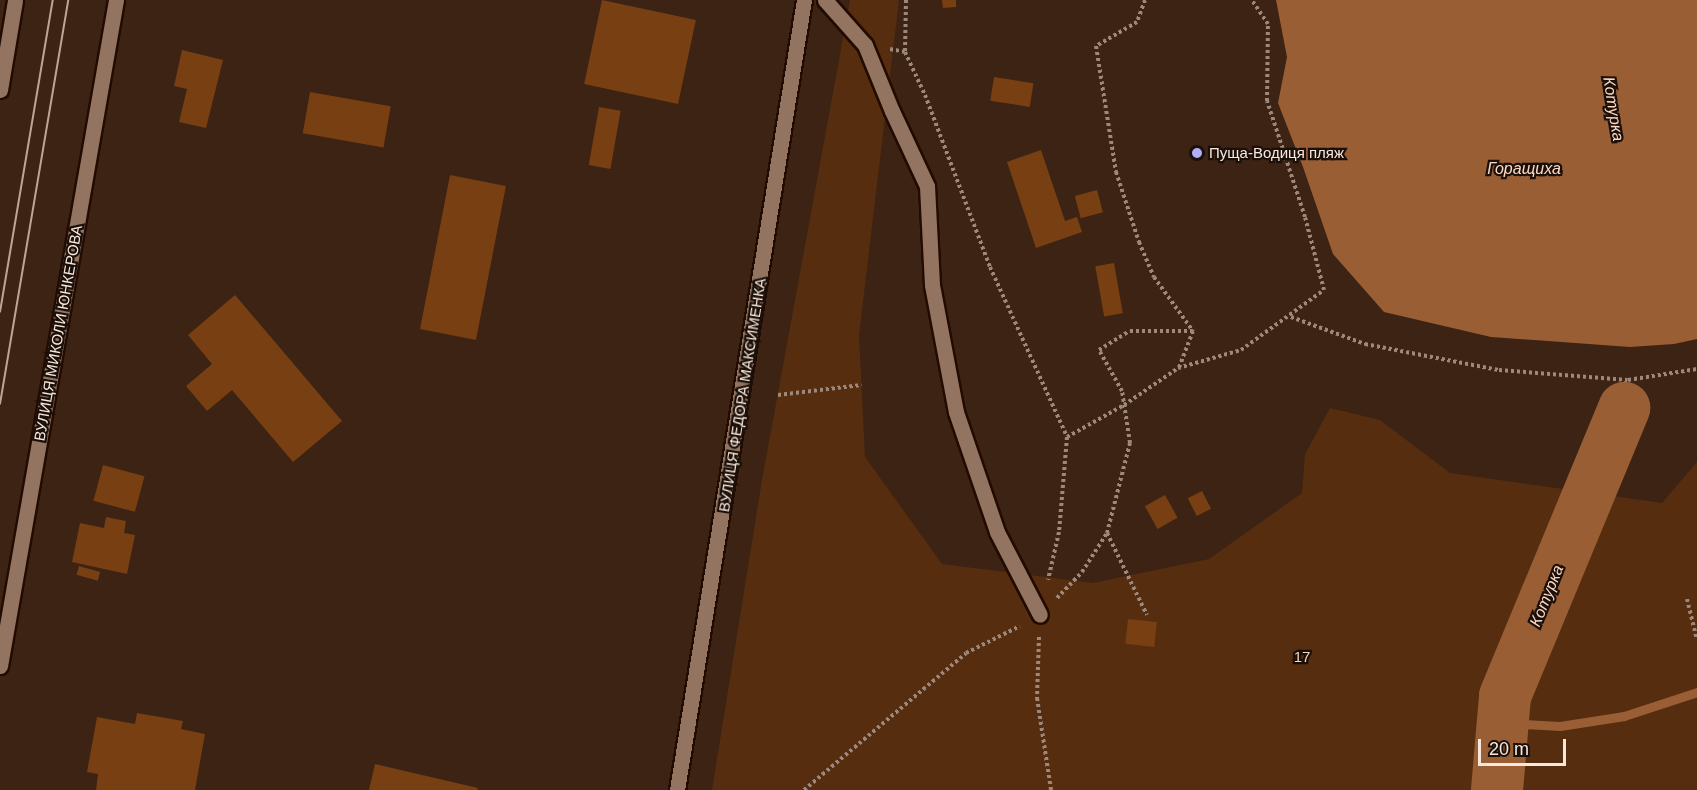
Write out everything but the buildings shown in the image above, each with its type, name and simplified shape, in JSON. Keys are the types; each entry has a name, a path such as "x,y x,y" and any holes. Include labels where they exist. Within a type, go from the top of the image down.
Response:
{"street":[{"path":"0,90 15,0"},
{"name":"ВУЛИЦЯ МИКОЛИ ЮНКЕРОВА","path":"0,666 116,0"},
{"name":"ВУЛИЦЯ ФЕДОРА МАКСИМЕНКА","path":"677,790 804,0"},
{"path":"825,0 865,45 892,111 927,186 932,285 956,412 997,532 1040,615"}],"path":[{"path":"906,0 905,52 925,95 990,267 1067,437 1059,532 1040,615 1037,698 1051,790"},
{"path":"1145,0 1137,22 1096,46 1116,172 1136,232 1154,277 1193,332"},
{"path":"1067,437 1124,405 1178,368 1241,350 1291,317 1324,291 1305,217 1268,101 1268,24 1252,0"},
{"path":"1291,317 1365,344 1499,370 1628,380 1697,369"},
{"path":"804,790 966,653 1040,615 1082,572 1107,533 1130,443 1122,391 1099,350 1130,331 1193,332"},
{"path":"1178,368 1193,332"},
{"path":"778,394 861,385"},
{"path":"1107,533 1147,615"},
{"path":"1687,599 1697,640"}],"green space":[{"name":"17","path":"850,0 899,0 859,335 865,457 942,564 1093,583 1209,559 1302,493 1305,454 1330,408 1380,420 1450,473 1662,503 1697,462 1697,790 712,790 762,480"}],"water":[{"name":"Горащиха","path":"1276,0 1697,0 1697,339 1674,344 1630,347 1491,337 1384,312 1333,254 1278,103 1287,57"}],"waterway":[{"name":"Котурка","path":"1497,790 1505,696 1624,408"},
{"path":"1503,723 1560,726 1624,716 1697,692"}],"tram line":[{"path":"0,312 53,0"},
{"path":"0,404 68,0"}],"place":[{"name":"Пуща-Водиця пляж","path":"1197,153"}]}
